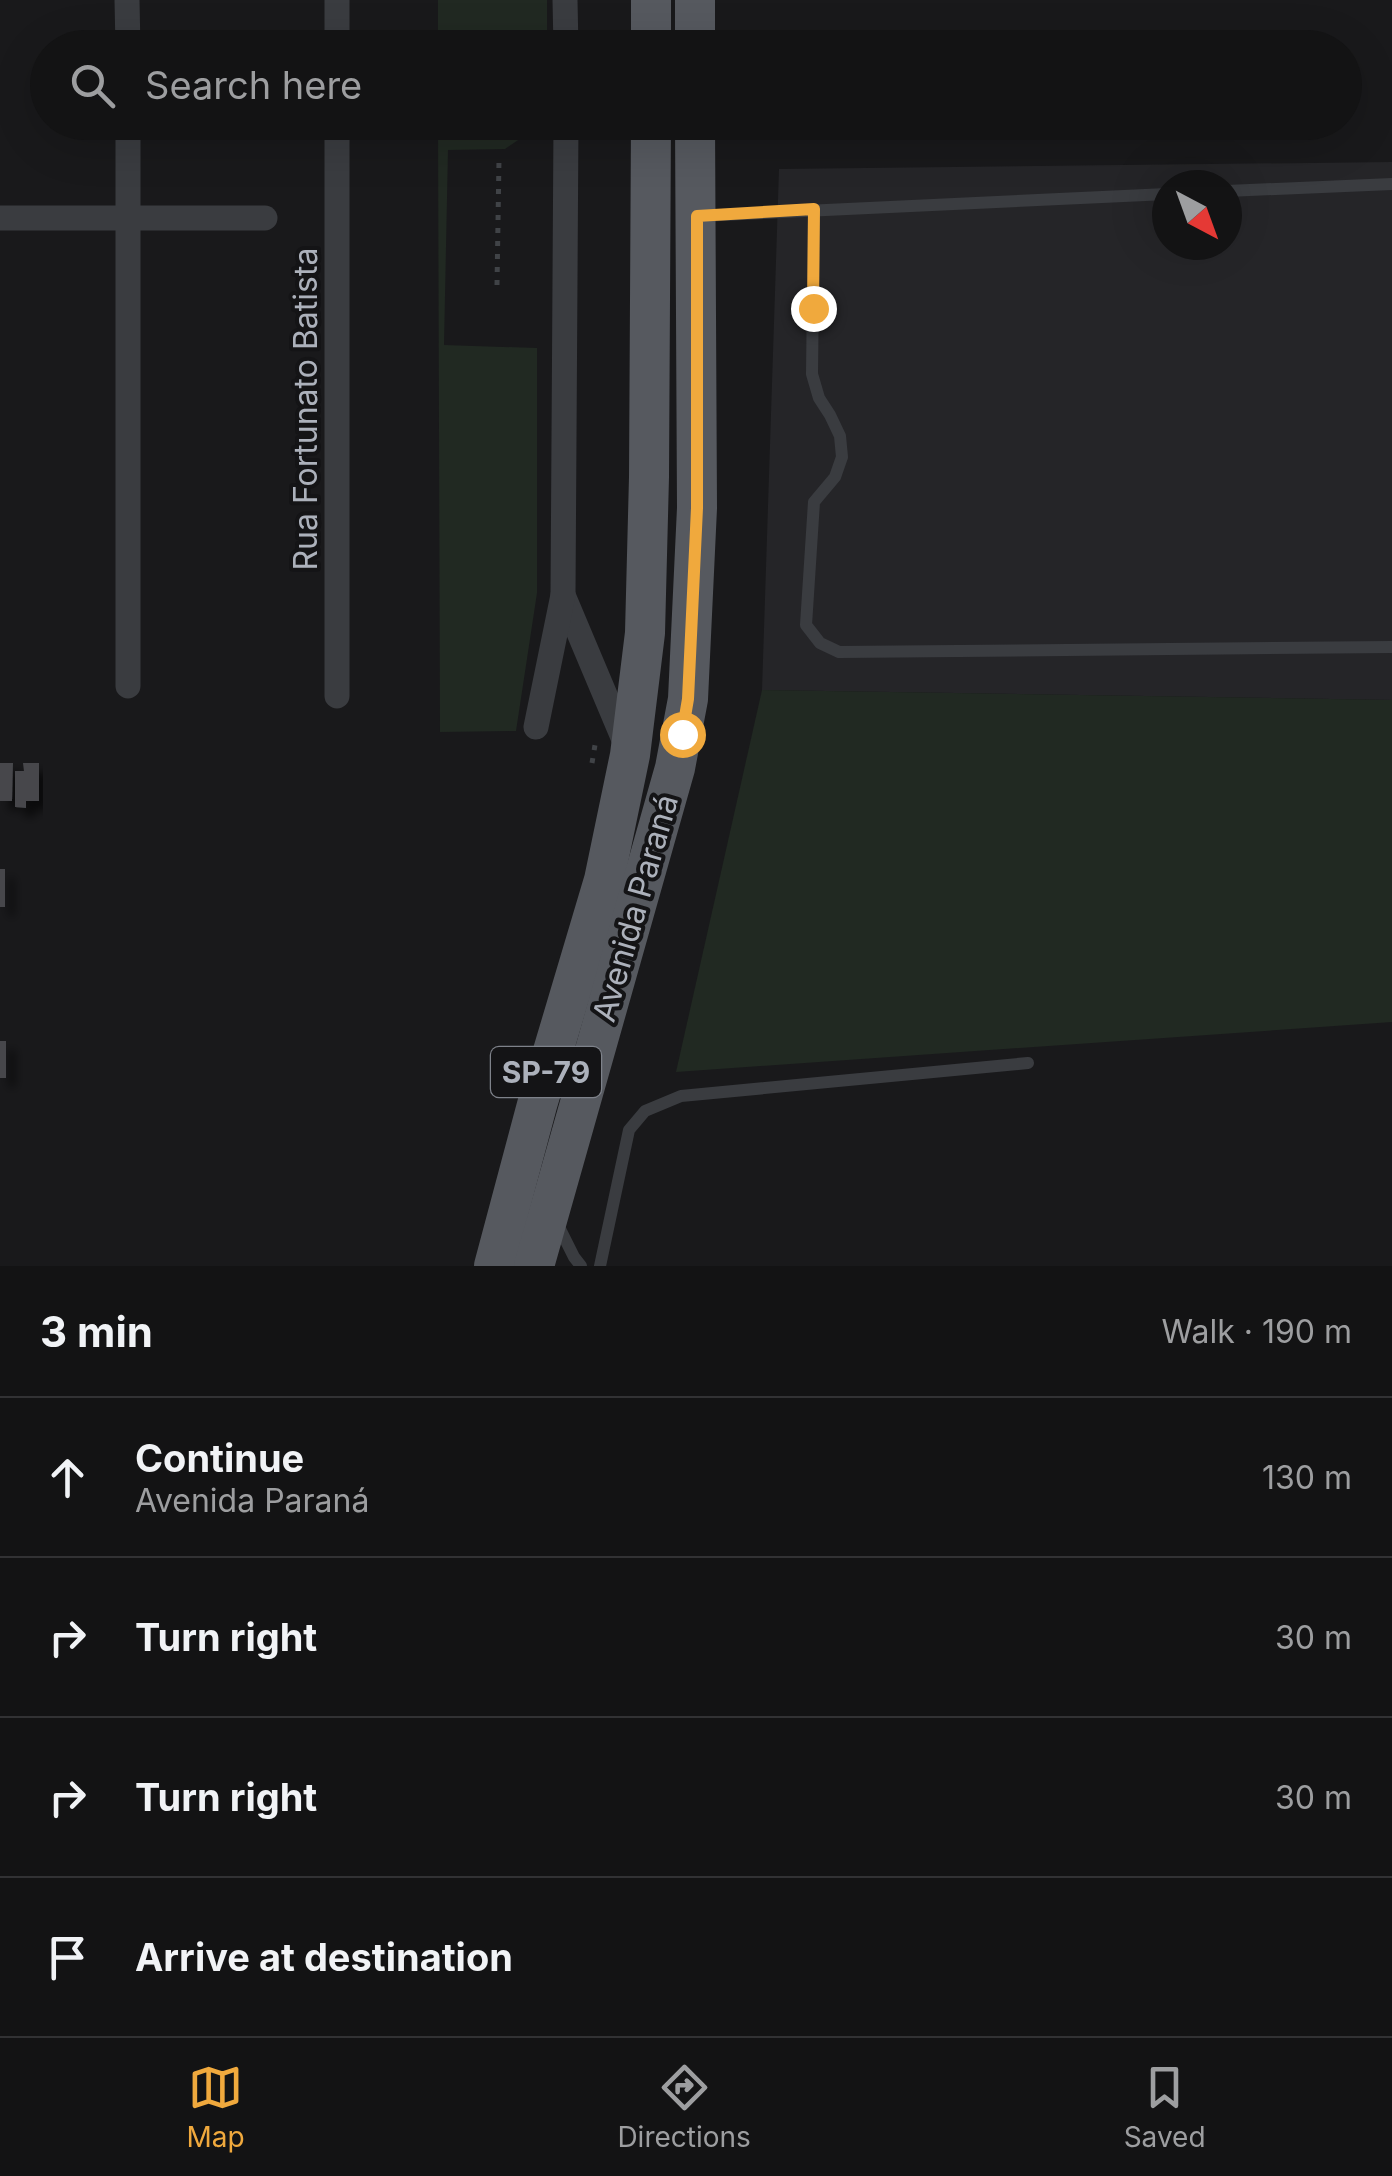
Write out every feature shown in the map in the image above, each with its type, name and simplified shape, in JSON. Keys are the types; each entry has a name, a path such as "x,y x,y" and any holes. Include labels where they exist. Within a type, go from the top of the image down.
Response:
{"main road":[{"path":"651,0 651,30"},
{"path":"695,0 695,30"},
{"name":"Avenida Paraná","path":"494,1266 604,880 630,755 646,633 651,140"},
{"name":"Avenida Paraná","path":"534,1266 675,768 688,699 697,508 695,140"}],"street":[{"path":"127,0 128,30"},
{"path":"336,0 337,30"},
{"path":"566,0 566,30"},
{"path":"128,140 128,686"},
{"name":"Rua Fortunato Batista","path":"336,696 337,140"},
{"path":"536,726 563,595 566,140"},
{"path":"0,218 265,218"},
{"path":"563,595 630,755"}],"lane":[{"path":"1242,190 1392,184"},
{"path":"697,216 1152,195"},
{"path":"814,209 812,374 819,398 840,436 842,457 835,477 814,502 806,625 820,643 839,652 1392,647"},
{"path":"600,1266 630,1130 645,1111 681,1096 1028,1064"},
{"path":"550,1208 581,1266"}],"path":[{"path":"496,285 500,159"}],"shaded area":[{"path":"438,0 547,0 547,30 438,30"},
{"path":"438,140 518,140 505,149 448,150 444,345 537,348 537,593 516,731 440,732"},
{"path":"1392,162 1392,700 762,690 779,169"},
{"path":"762,690 1392,700 1392,1022 676,1072"}],"building":[{"path":"0,763 13,763 12,801 0,801"},
{"path":"23,763 39,763 39,801 26,801 26,808 15,807 15,771 24,771"},
{"path":"0,869 5,869 5,907 0,907"},
{"path":"0,1041 6,1041 6,1078 0,1078"}],"route":[{"path":"682,734 688,699 697,508 697,216 814,209 813,308"}]}
